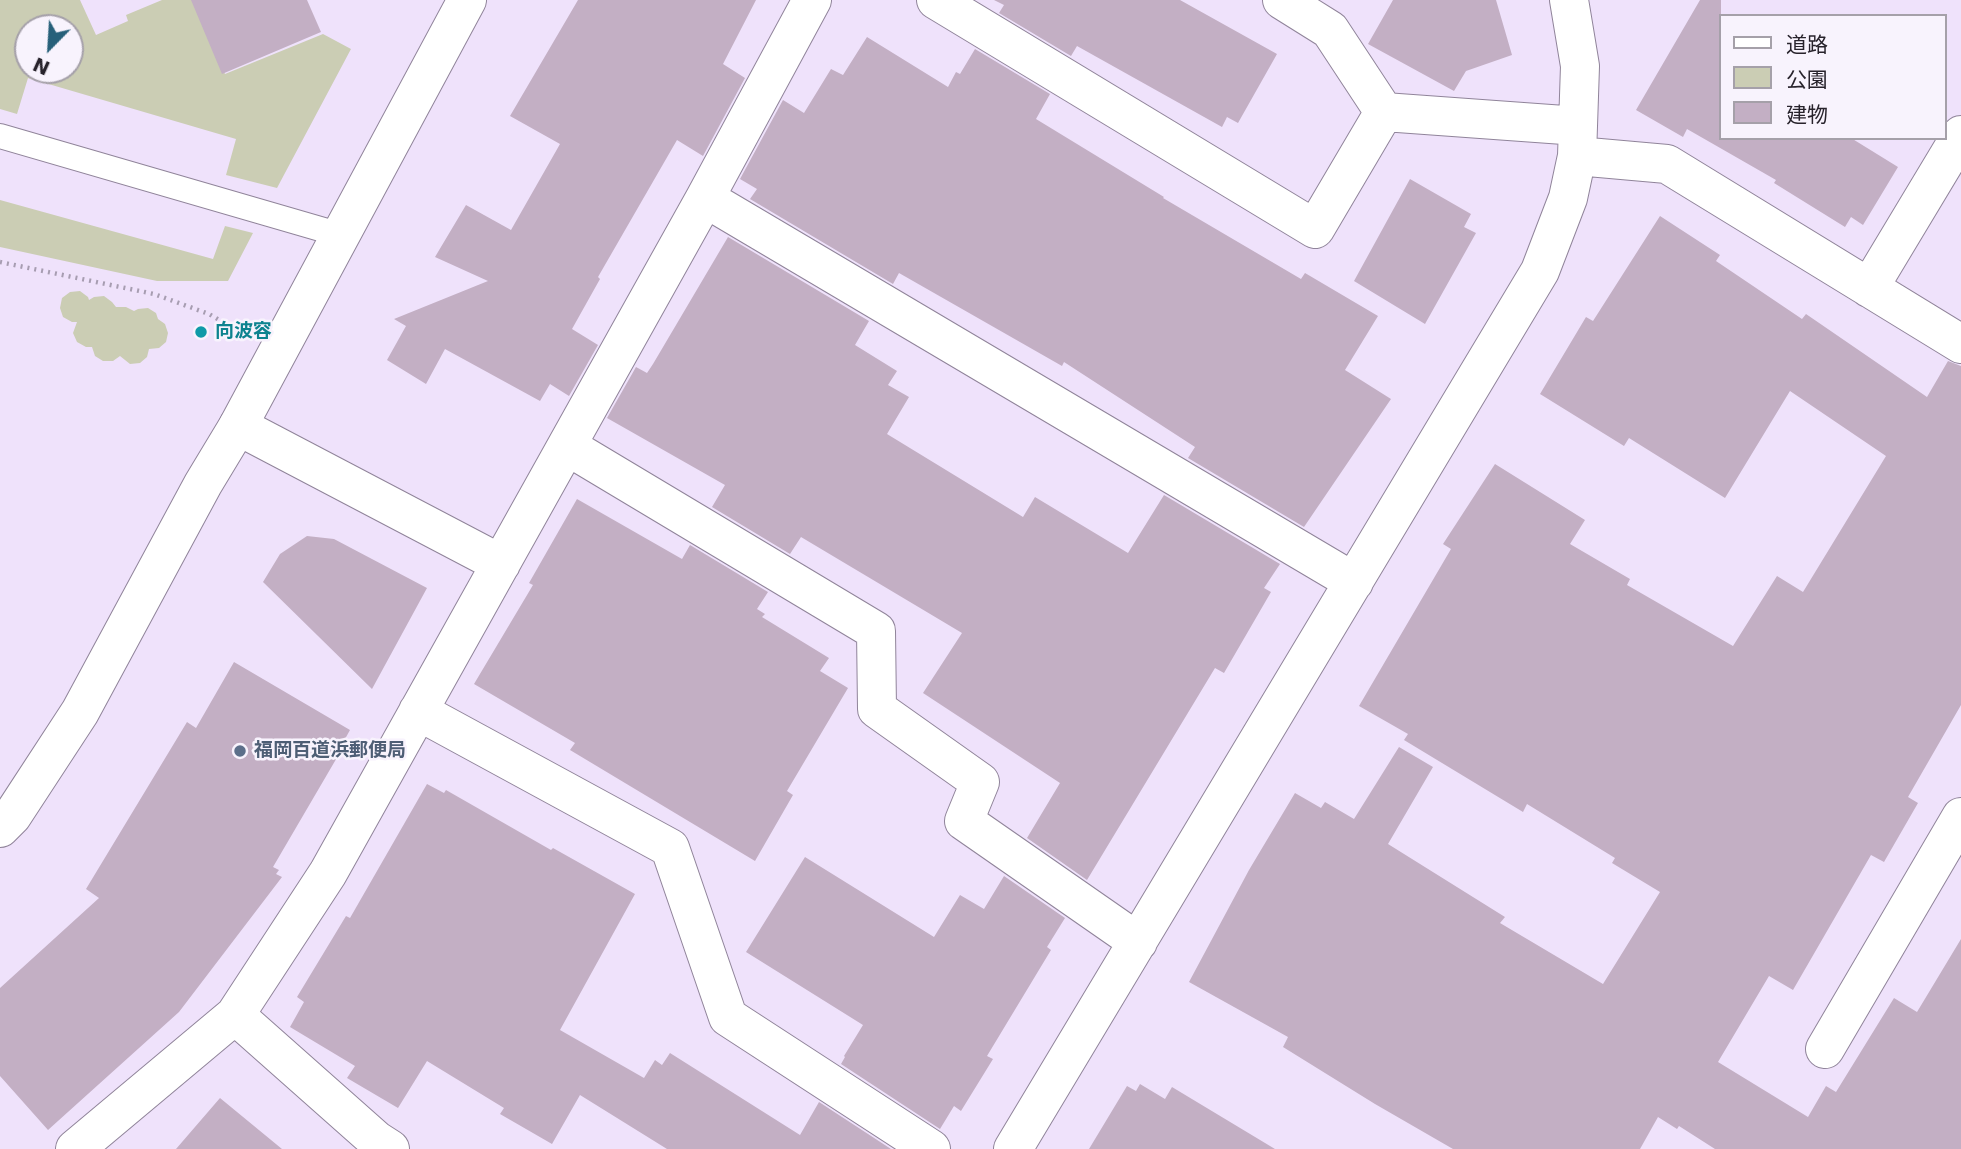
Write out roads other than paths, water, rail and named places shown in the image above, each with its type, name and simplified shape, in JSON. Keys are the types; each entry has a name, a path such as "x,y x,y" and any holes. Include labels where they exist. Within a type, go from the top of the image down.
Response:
{"street":[{"path":"0,828 12,816 80,712 203,484 238,426 467,0"},
{"path":"75,1149 234,1016 328,873 705,198 811,0"},
{"path":"936,0 1315,229 1384,111"},
{"path":"1282,0 1330,30 1384,111 1577,141 1667,164 1961,344"},
{"path":"1013,1149 1540,271 1569,198 1577,141 1580,66 1569,0"},
{"path":"1869,288 1961,135"},
{"path":"705,198 1354,582"},
{"path":"238,426 501,564"},
{"path":"567,446 876,631 877,709 980,782 964,821 1138,942"},
{"path":"418,711 670,848 728,1017 931,1149"},
{"path":"1825,1049 1961,817"},
{"path":"234,1016 376,1140 390,1149"}],"lane":[{"path":"0,136 341,234"}],"place":[{"name":"向波容","path":"201,332"},
{"name":"福岡百道浜郵便局","path":"240,751"}]}
